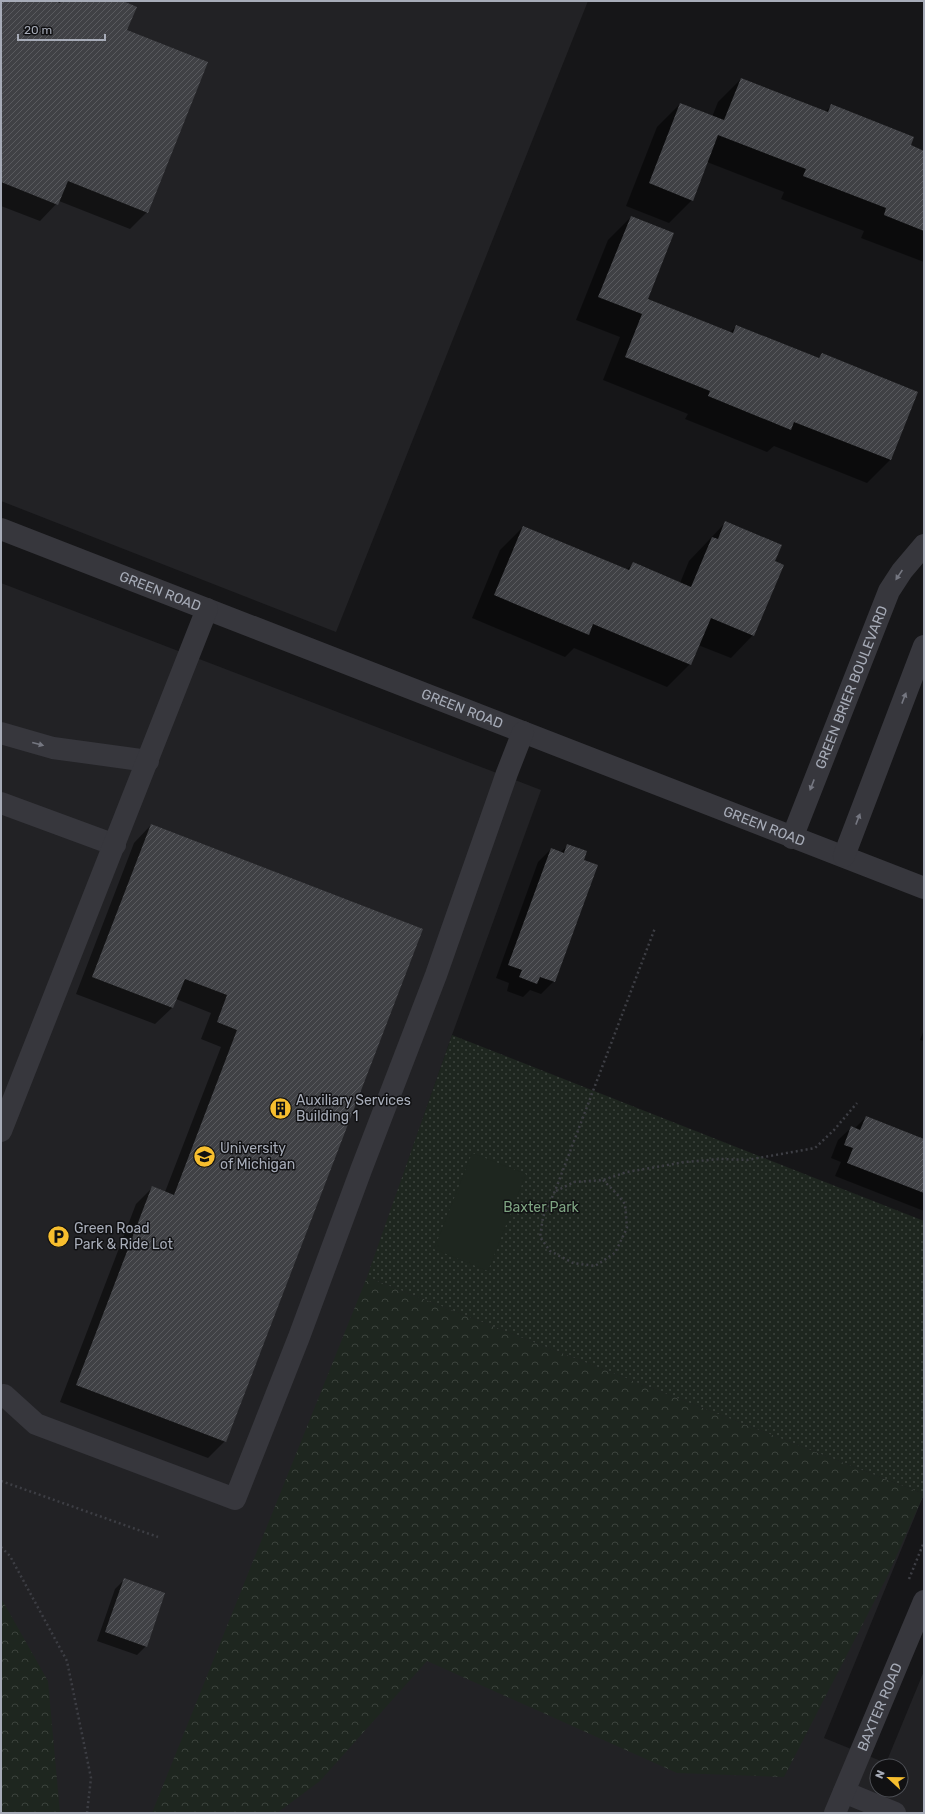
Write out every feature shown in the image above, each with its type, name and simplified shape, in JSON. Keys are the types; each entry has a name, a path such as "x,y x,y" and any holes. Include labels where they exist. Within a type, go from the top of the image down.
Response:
{"street":[{"name":"GREEN ROAD","path":"1,529 792,838 844,856 924,888"},
{"name":"GREEN BRIER BOULEVARD","path":"792,838 889,591 902,571 924,544"},
{"path":"1,1131 207,609"},
{"path":"844,856 924,646"},
{"path":"4,1395 36,1424 235,1499 300,1337 361,1170 433,982 523,732"},
{"path":"1,733 53,748 148,761"},
{"path":"1,804 115,845"},
{"name":"BAXTER ROAD","path":"835,1813 924,1601"},
{"path":"844,1792 895,1813"}],"path":[{"path":"602,1180 625,1204 627,1228 615,1253 596,1266 573,1263 550,1251 540,1237 543,1217 555,1191 655,928"},
{"path":"555,1191 574,1182 602,1180 627,1172 685,1162 721,1159 747,1160 815,1148 834,1130 857,1103"},
{"path":"1,1481 158,1537"},
{"path":"1,1546 10,1556 67,1661 91,1778 87,1813"}],"shaded area":[{"path":"1,1 588,1 336,632 1,501"},
{"name":"University of Michigan","path":"1,583 541,790 452,1035 368,1277 924,1494 824,1738 874,1758 869,1758 869,1798 909,1798 909,1758 888,1758 924,1671 924,1813 1,1813"}],"green space":[{"name":"Baxter Park","path":"452,1035 924,1221 924,1494 367,1277"},
{"path":"472,1153 526,1174 488,1271 434,1249"},
{"path":"367,1277 924,1494 888,1575 784,1777 677,1773 427,1661 320,1781 277,1813 152,1813"},
{"path":"1,1598 48,1681 60,1813 1,1813"}],"building":[{"path":"1,1 56,1 60,3 61,1 123,1 137,7 127,30 208,62 148,213 68,181 58,205 1,182"},
{"path":"741,78 828,112 831,104 914,137 911,145 924,151 924,231 884,215 886,208 803,176 806,169 718,135 693,201 649,183 680,103 724,120"},
{"path":"631,216 674,233 648,299 733,333 736,325 819,358 822,353 918,392 891,460 794,422 791,430 708,396 710,391 625,357 642,314 598,297"},
{"path":"725,521 782,545 775,561 784,565 754,636 711,618 691,665 593,624 589,635 494,595 523,526 629,570 633,562 691,587 712,537 718,539"},
{"name":"Auxiliary Services Building 1","path":"151,824 423,929 226,1442 76,1385 152,1186 174,1195 237,1030 217,1022 227,995 185,979 173,1008 92,977"},
{"path":"567,844 587,851 584,860 598,865 555,982 540,977 537,984 519,977 522,970 508,965 551,848 564,853"},
{"path":"866,1116 924,1139 924,1193 847,1163 853,1148 844,1145 851,1126 860,1130"},
{"path":"124,1578 165,1593 147,1647 105,1632"}],"place":[{"name":"Auxiliary Services Building 1","path":"280,1108"},
{"name":"University of Michigan","path":"205,1156"},
{"name":"Green Road Park & Ride Lot","path":"59,1236"}]}
